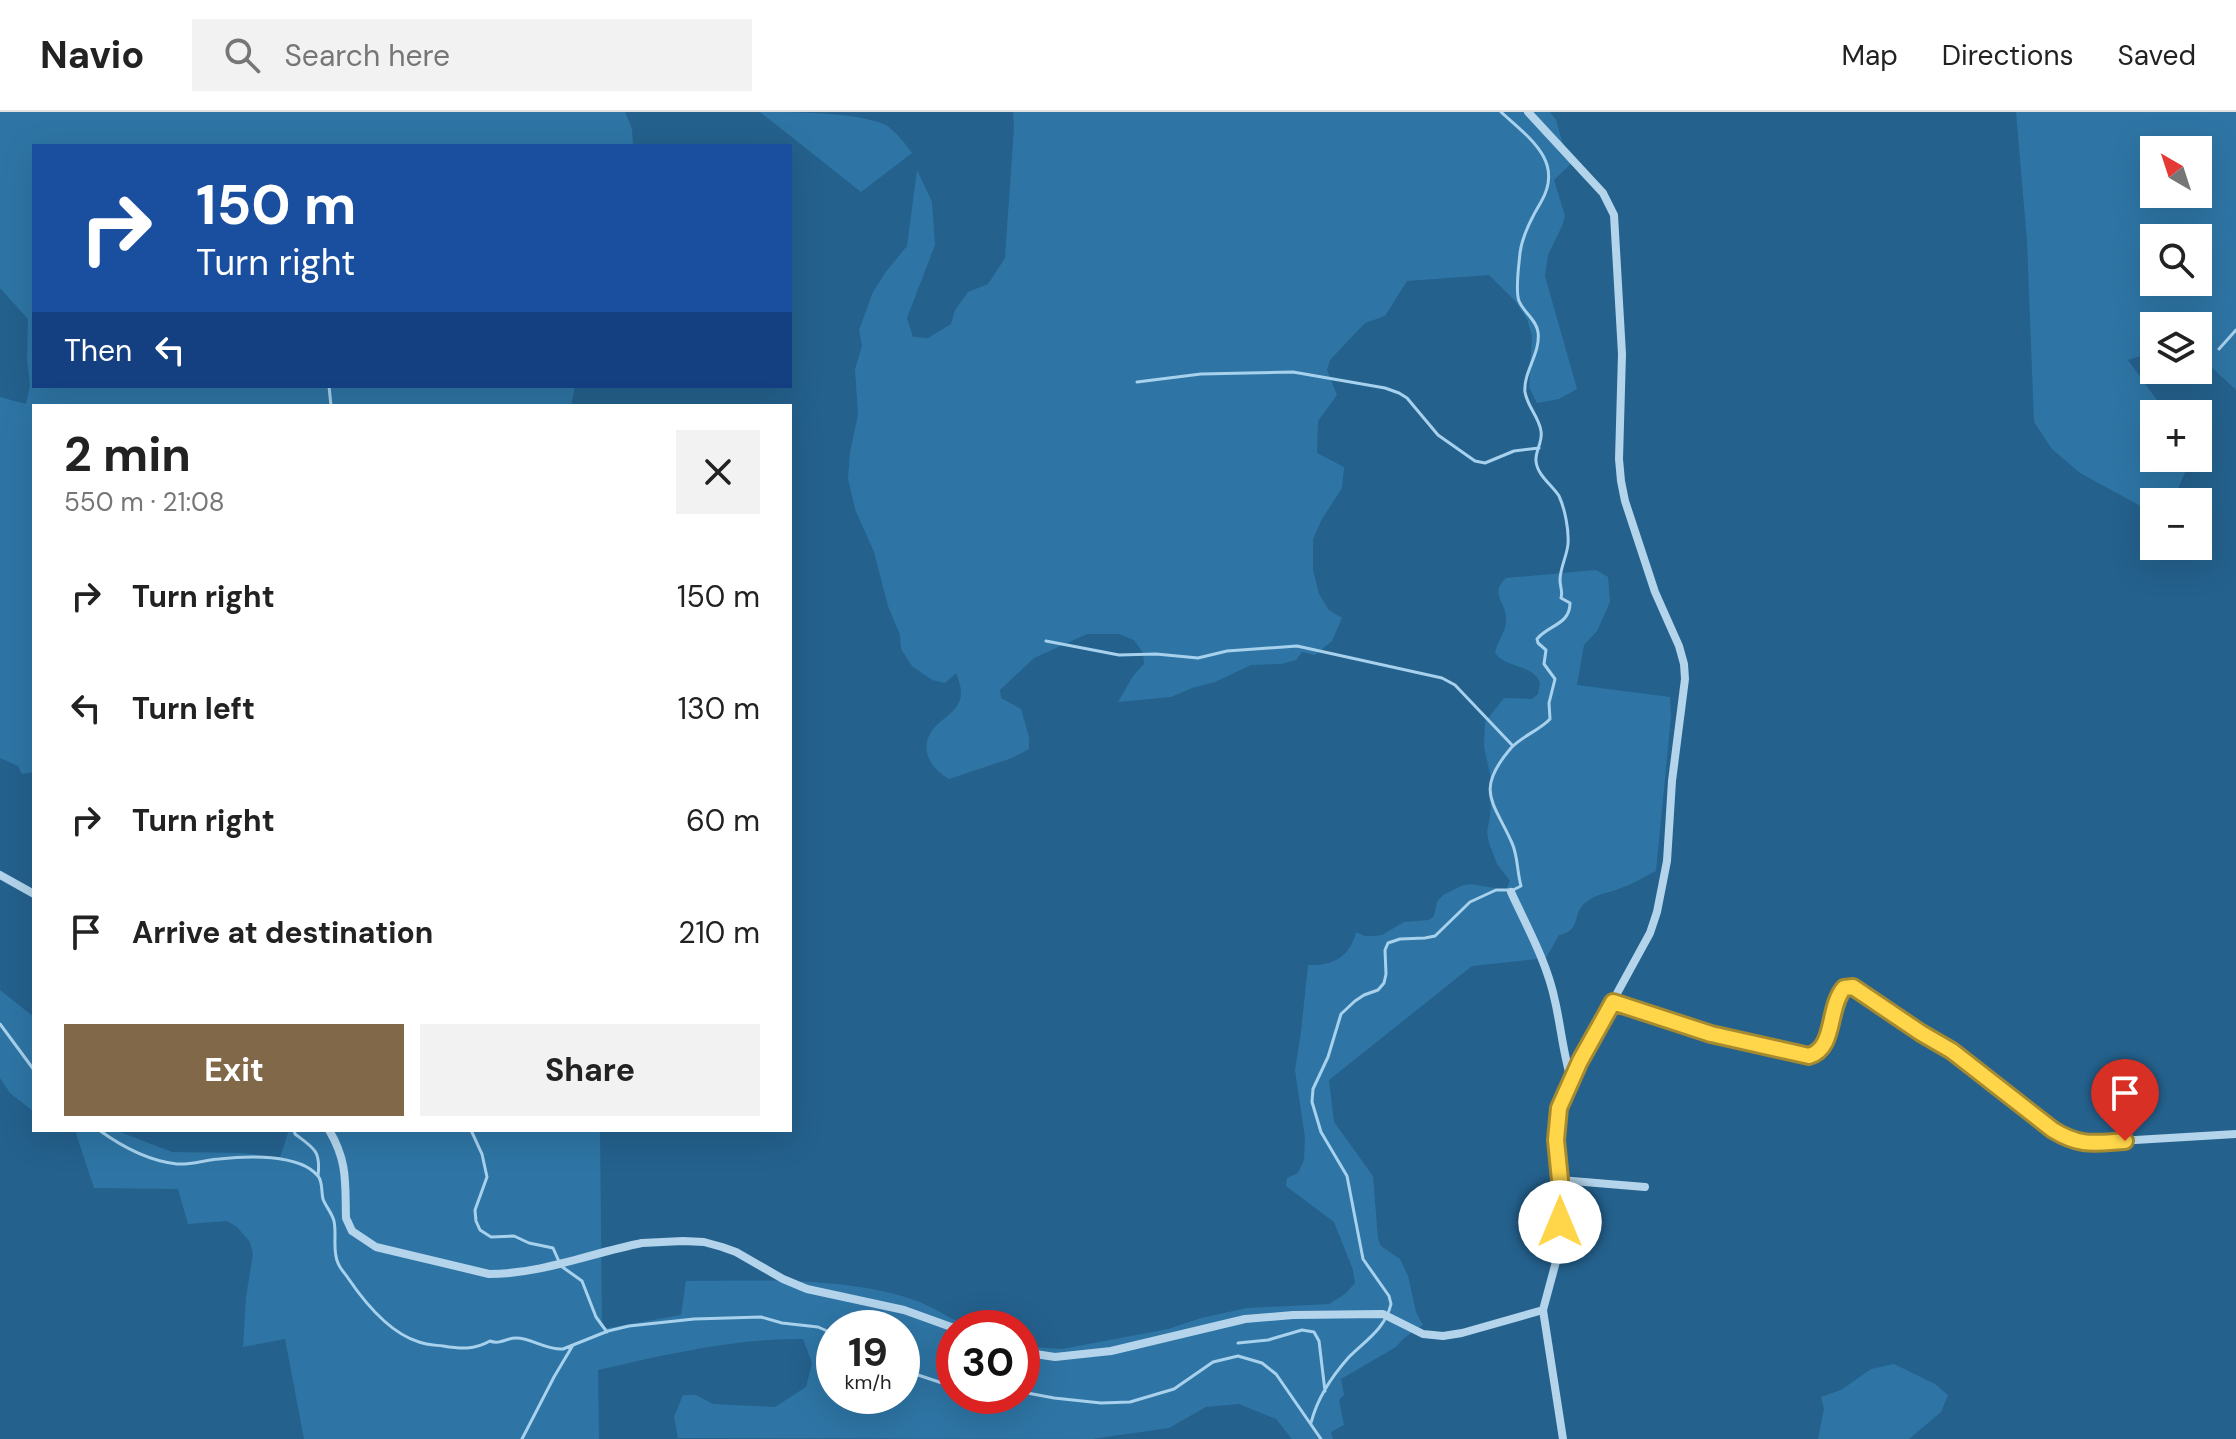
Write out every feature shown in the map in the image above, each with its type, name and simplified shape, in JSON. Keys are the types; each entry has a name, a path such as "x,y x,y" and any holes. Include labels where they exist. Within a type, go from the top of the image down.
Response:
{"street":[{"path":"1528,112 1603,193 1614,215 1622,354 1621,481 1655,592 1684,664 1684,699 1672,781 1667,861 1657,912 1650,933 1580,1061 1559,1108 1556,1123 1560,1240 1543,1310 1563,1439"},
{"path":"0,875 32,893"},
{"path":"1511,892 1542,958 1555,1000 1571,1080"},
{"path":"1613,1002 1711,1034 1809,1056 1824,1048 1836,999 1844,988 1853,987 1952,1051 2053,1130 2075,1142 2236,1134"},
{"path":"330,1132 347,1179 348,1224 357,1235 376,1247 489,1274 505,1274 544,1268 642,1243 704,1242 736,1252 807,1289 904,1310 936,1322"},
{"path":"1560,1180 1645,1187"},
{"path":"1040,1355 1055,1357 1111,1351 1245,1319 1307,1314 1383,1314 1423,1334 1443,1336 1543,1310"}],"shaded area":[{"path":"0,112 625,112 632,129 633,144 32,144 32,388 575,388 571,404 32,404 32,772 22,774 18,766 0,758 0,397 26,404 30,385 28,319 0,288"},
{"path":"760,112 824,114 873,121 890,128 912,153 861,192"},
{"path":"1013,112 1550,112 1556,120 1563,144 1575,160 1554,180 1565,216 1548,255 1545,276 1577,389 1559,399 1537,403 1529,387 1532,336 1527,319 1515,301 1489,275 1407,281 1385,316 1365,323 1330,360 1327,370 1337,395 1318,421 1317,453 1344,467 1342,488 1313,539 1313,570 1319,594 1329,610 1342,618 1332,641 1315,655 1302,652 1296,660 1281,664 1251,665 1215,682 1171,697 1118,702 1144,664 1143,653 1134,640 1119,634 1087,634 1034,658 1000,690 1001,698 1021,709 1029,749 1012,758 949,779 931,763 927,742 935,727 956,707 961,696 960,685 956,673 945,683 932,680 912,666 901,649 900,635 888,606 874,552 855,509 848,479 858,415 855,369 862,346 859,330 873,292 907,246 917,170 932,202 935,245 907,318 913,337 928,338 951,324 955,310 968,292 988,284 1005,258"},
{"path":"2016,112 2236,112 2236,390 2212,368 2212,312 2140,312 2140,356 2128,360 2140,377 2140,384 2145,384 2157,400 2140,400 2140,472 2185,472 2178,488 2140,488 2140,506 2080,473 2052,449 2034,422 2027,241"},
{"path":"1596,570 1608,577 1610,602 1597,631 1584,645 1577,685 1670,697 1671,717 1656,871 1585,903 1578,912 1574,926 1559,935 1546,958 1472,966 1329,1080 1334,1122 1373,1176 1378,1239 1381,1246 1400,1259 1423,1325 1396,1347 1341,1379 1344,1395 1339,1400 1344,1425 1331,1432 1333,1439 1292,1439 1276,1419 1239,1404 1206,1407 1169,1428 1092,1439 678,1438 674,1417 683,1395 696,1395 713,1404 775,1407 806,1387 812,1363 803,1339 777,1339 674,1353 598,1370 599,1439 304,1439 285,1339 243,1347 253,1254 250,1242 227,1221 188,1224 178,1189 94,1188 76,1132 120,1132 172,1152 280,1157 288,1132 600,1132 602,1329 681,1315 686,1281 803,1282 890,1293 936,1310 936,1414 1040,1414 1040,1347 1062,1349 1168,1329 1247,1308 1329,1304 1355,1283 1353,1270 1334,1222 1286,1186 1287,1178 1298,1173 1304,1160 1305,1138 1295,1070 1308,965 1333,962 1345,954 1356,932 1365,936 1382,935 1404,922 1429,920 1434,916 1437,902 1443,895 1461,886 1471,884 1506,890 1510,881 1497,864 1487,832 1492,783 1484,747 1485,722 1504,698 1532,699 1538,694 1540,682 1531,672 1505,661 1495,653 1506,625 1499,589 1506,578"},
{"path":"0,990 32,1015 32,1110 10,1093 0,1078"},
{"path":"1894,1364 1935,1384 1948,1395 1941,1412 1909,1439 1818,1439 1824,1409 1821,1397 1841,1390 1871,1369"}],"waterway":[{"path":"1311,1423 1331,1380 1380,1327 1391,1304 1389,1296 1363,1259 1347,1176 1321,1132 1312,1102 1313,1089 1328,1057 1341,1014 1384,983 1388,943 1435,936 1470,902 1496,890 1513,890 1521,886 1514,848 1494,806 1490,786 1493,775 1511,748 1550,719 1549,703 1555,679 1544,664 1546,650 1537,639 1562,620 1569,610 1570,603 1561,598 1560,580 1568,544 1566,520 1559,496 1537,466 1541,431 1525,392 1538,332 1519,301 1517,291 1523,240 1547,187 1549,174 1540,151 1501,112"},
{"path":"2219,349 2236,330"},
{"path":"1137,382 1201,374 1293,372 1399,393 1407,398 1438,435 1475,461 1485,463 1514,451 1539,448"},
{"path":"329,388 331,404"},
{"path":"1046,641 1119,655 1156,654 1198,658 1227,651 1297,646 1442,678 1455,685 1512,745"},
{"path":"0,1024 32,1067"},
{"path":"102,1132 136,1152 167,1162 182,1164 257,1157 285,1160 309,1169 320,1178 323,1199 334,1221 335,1253 340,1267 379,1316 398,1332 422,1343 467,1348 516,1338 563,1349 629,1326 694,1319 761,1317 816,1327"},
{"path":"294,1132 315,1151 318,1176"},
{"path":"472,1132 482,1154 487,1177 475,1210 480,1230 491,1237 514,1236 553,1248 561,1266 582,1281 596,1317 607,1332"},
{"path":"1238,1343 1268,1340 1302,1330 1314,1332 1319,1341 1325,1391"},
{"path":"522,1439 573,1345"},
{"path":"1040,1395 1101,1403 1130,1402 1174,1389 1213,1362 1238,1356 1262,1363 1276,1374 1321,1439"},
{"path":"920,1376 936,1381"}],"route":[{"path":"1560,1222 1556,1140 1559,1108 1580,1061 1613,1002 1711,1034 1809,1056 1824,1048 1836,999 1844,988 1853,987 1952,1051 2067,1138 2085,1143 2125,1141"}]}
